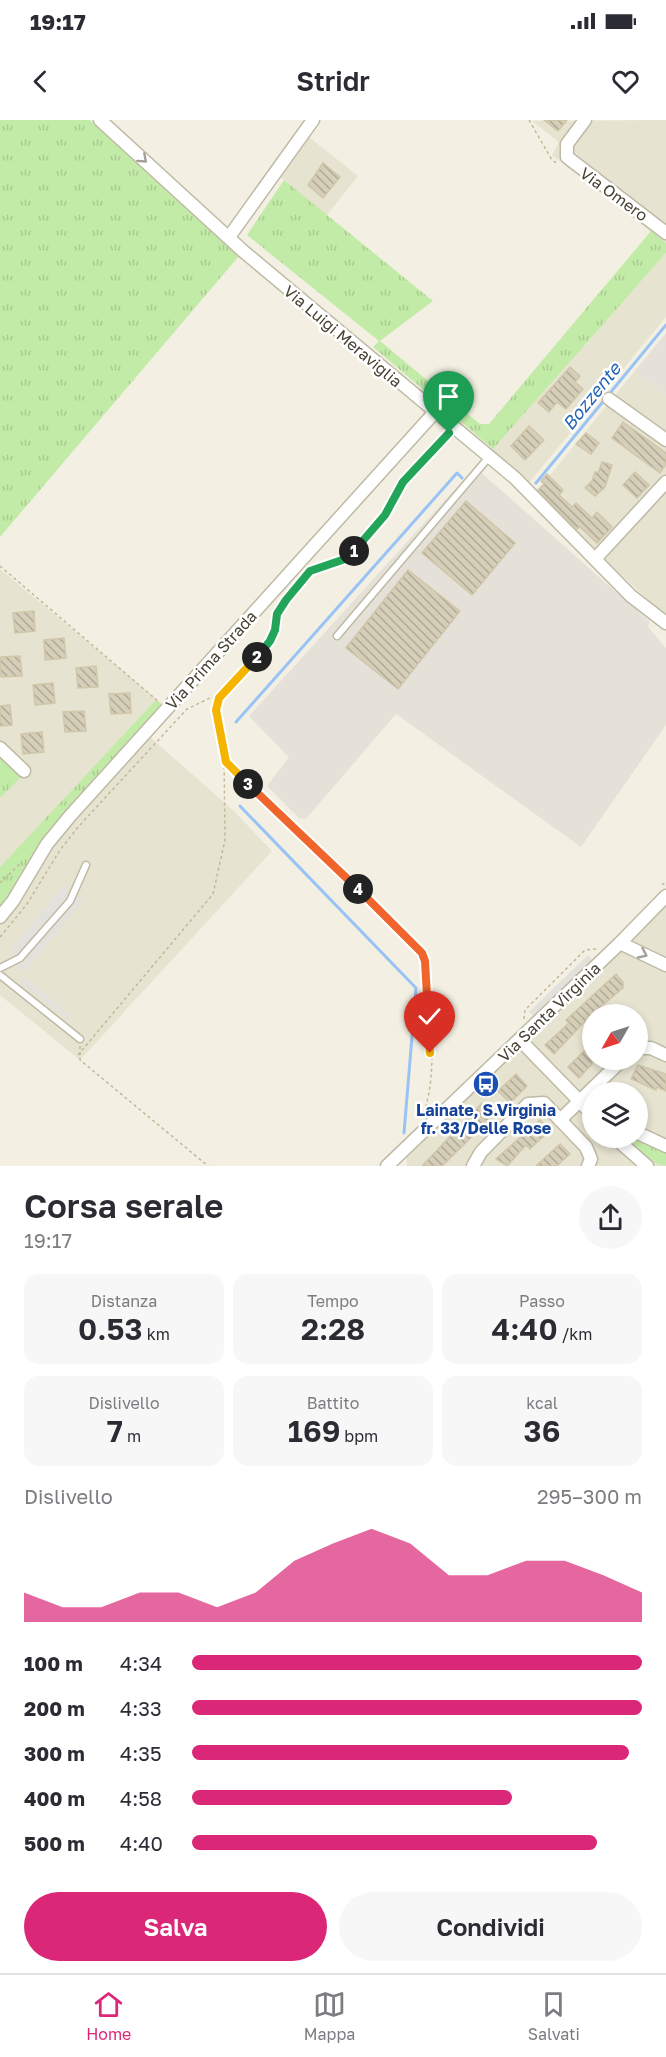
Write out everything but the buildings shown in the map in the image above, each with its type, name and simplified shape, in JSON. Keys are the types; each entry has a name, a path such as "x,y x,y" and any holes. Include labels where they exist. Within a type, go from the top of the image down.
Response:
{"street":[{"name":"Via Luigi Meraviglia","path":"100,120 229,237 537,499 631,596 666,623"},
{"path":"229,237 313,120"},
{"name":"Via Omero","path":"585,120 567,144 566,153 578,167 664,226"},
{"path":"609,399 666,440"},
{"name":"Via Prima Strada","path":"0,917 13,901 47,844 70,816 435,412"},
{"path":"595,559 664,488"},
{"path":"0,748 24,771"},
{"name":"Via Santa Virginia","path":"387,1166 620,943 663,892"},
{"path":"620,943 666,965"},
{"path":"520,1040 582,1103"},
{"path":"648,1048 666,1055"},
{"path":"560,1120 611,1070"},
{"path":"473,1166 482,1152 528,1104 544,1103 590,1152 588,1166"},
{"path":"648,1138 666,1146"},
{"path":"627,1148 646,1166"}],"lane":[{"path":"337,636 489,457"},
{"path":"0,968 20,958 70,901 86,865"},
{"path":"0,975 80,1039"}],"path":[{"path":"78,1055 213,894 225,840 224,756 216,710 219,698 270,641 275,630 277,614 310,571 345,559 366,539 385,515 403,482 449,433"},
{"path":"0,566 162,705"},
{"path":"0,937 27,904 60,850 79,826 187,709 210,699 219,698"},
{"path":"224,756 248,785 422,953 425,961 431,1075 428,1101 420,1121"},
{"path":"663,892 666,882"},
{"path":"521,1024 525,1010 585,950 599,949"},
{"path":"80,1039 78,1055 80,1060 208,1166"}],"shaded area":[{"path":"666,120 666,243 552,155 559,142 532,121"},
{"path":"305,134 358,176 326,216 277,174"},
{"path":"666,253 666,317 528,484 490,452"},
{"path":"666,333 666,395 634,372"},
{"path":"634,372 666,395 666,616 595,551 538,490"},
{"path":"475,467 650,622 648,627 666,648 666,725 581,847 396,714 306,819 299,818 267,786 289,757 249,716"},
{"path":"0,569 172,712 151,738 234,811 272,851 80,1060 0,995"},
{"path":"64,886 83,902 23,972 16,966 21,959 10,950"},
{"path":"666,894 666,1166 407,1166 406,1151"},
{"path":"588,955 594,961 535,1018 529,1012"},
{"path":"25,978 70,1015 67,1019 21,983"}],"green space":[{"path":"0,120 90,120 239,256 0,537"},
{"path":"284,180 433,301 380,341 480,424 489,424 651,231 666,243 666,253 493,449 373,347 379,341 247,235"},
{"path":"156,700 163,705 0,908 0,867"},
{"path":"0,755 23,775 0,798"},
{"path":"648,1145 666,1153 666,1166 657,1164 636,1148 648,1148"}],"waterway":[{"name":"Bozzente","path":"536,483 666,325"},
{"name":"Bozzente","path":"236,722 457,473 462,478"},
{"name":"Bozzente","path":"240,806 416,988 404,1133"}],"place":[{"name":"Lainate, S.Virginia fr. 33/Delle Rose","path":"486,1084"}],"route":[{"path":"430,1053 425,961 422,953 226,762 216,710 219,698 249,668 270,641 275,630 277,614 310,571 345,559 366,539 385,515 403,482 449,433"}]}
